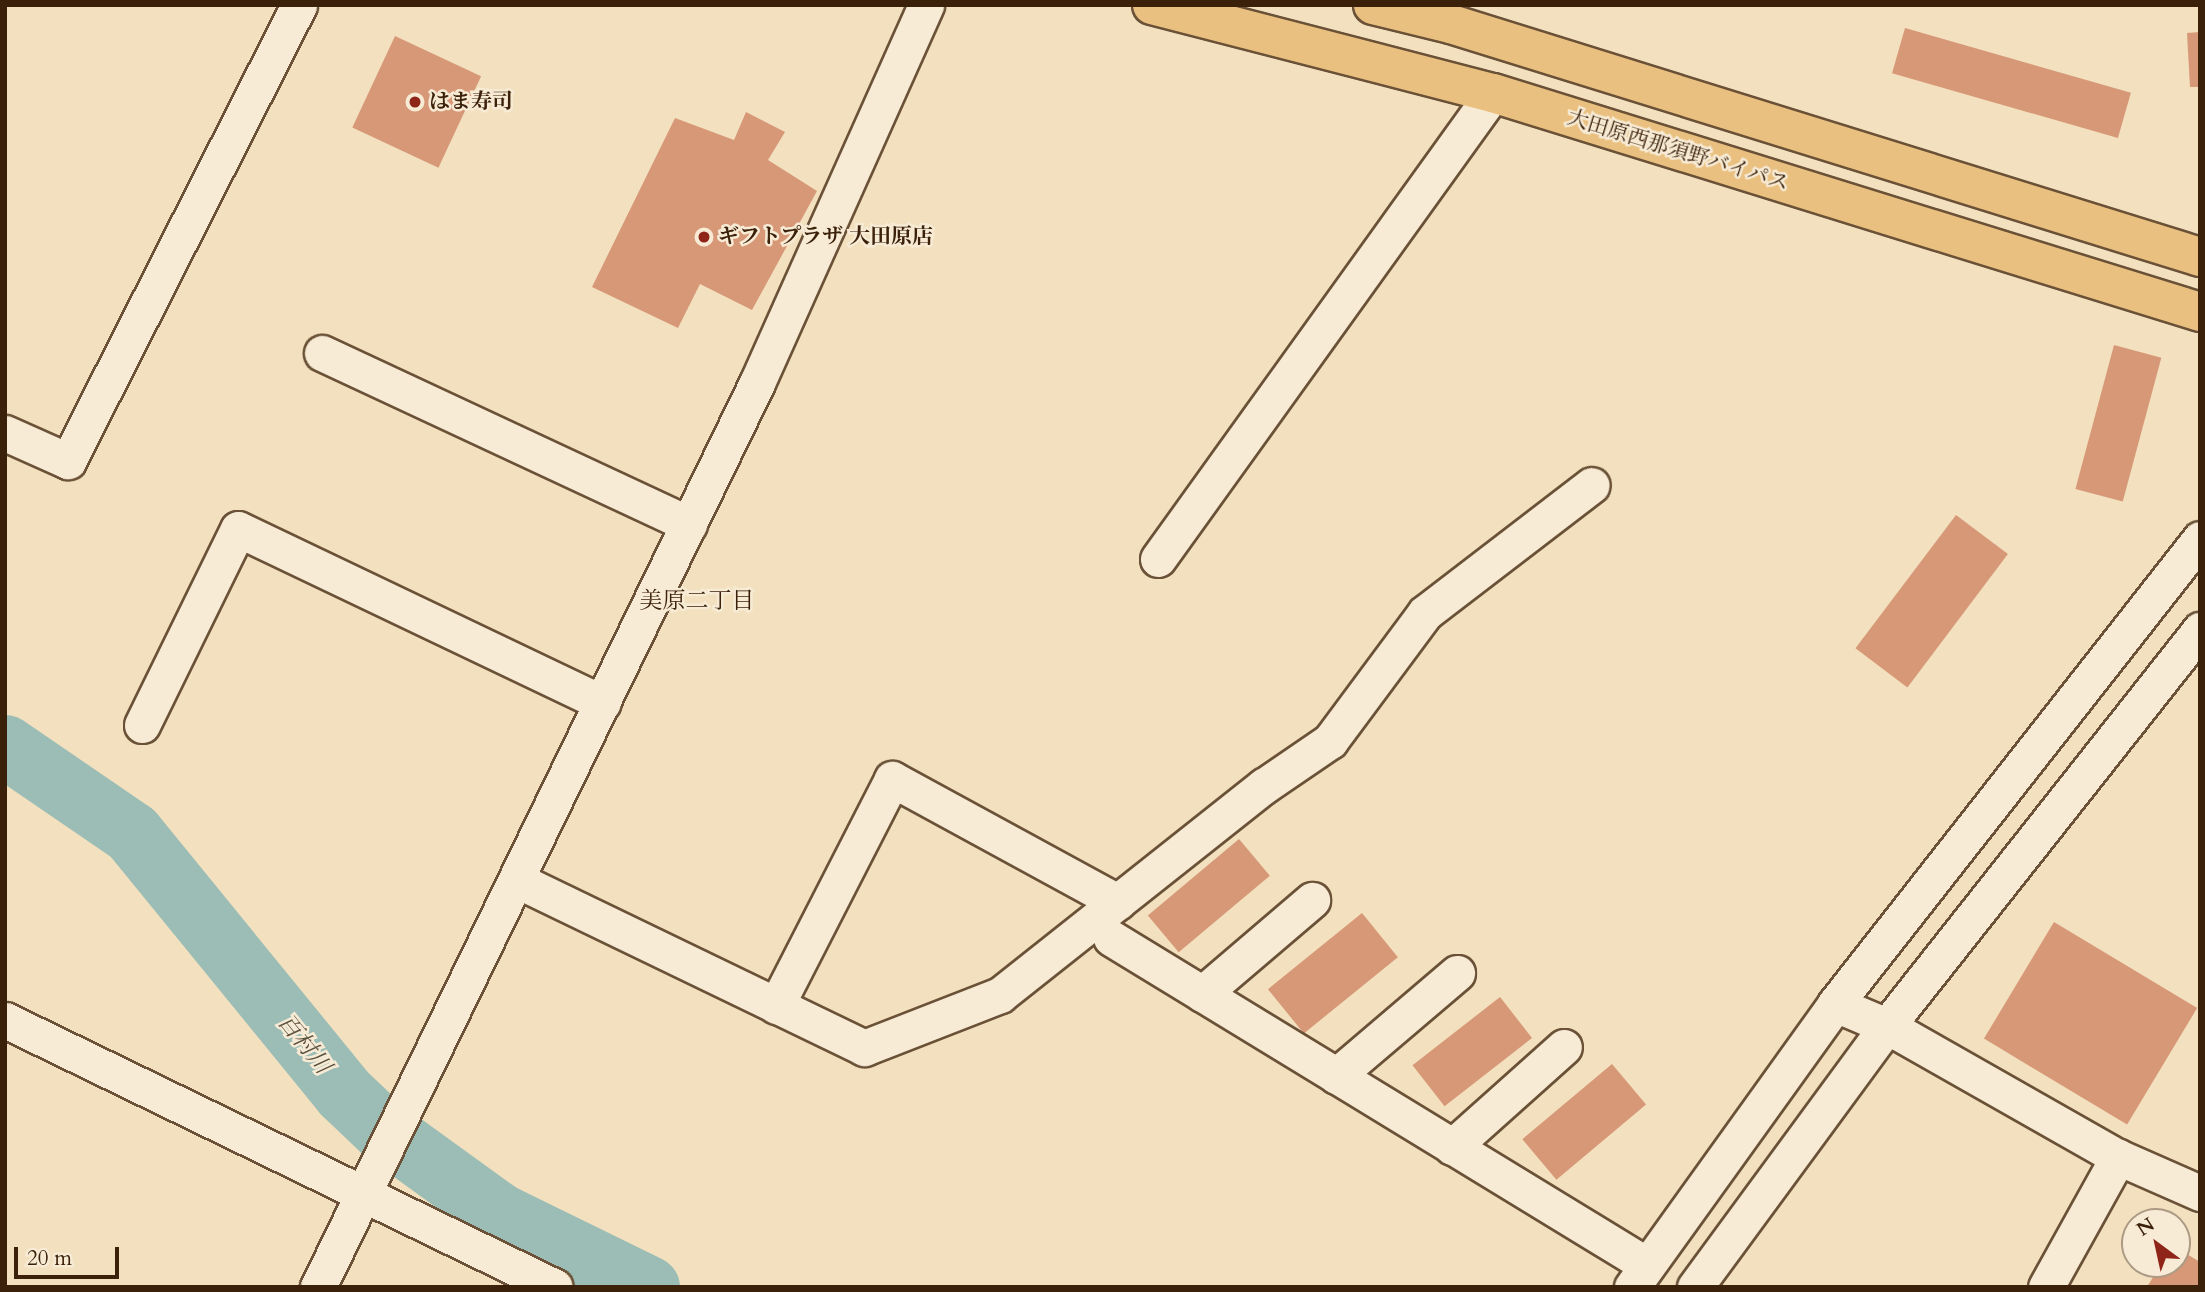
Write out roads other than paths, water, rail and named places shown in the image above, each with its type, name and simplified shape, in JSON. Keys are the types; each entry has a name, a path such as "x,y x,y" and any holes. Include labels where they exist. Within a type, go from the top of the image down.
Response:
{"highway":[{"name":"大田原西那須野バイパス","path":"1152,5 1493,93 2200,312"},
{"path":"1373,5 1451,24 2200,257"}],"street":[{"path":"5,433 68,461 299,5"},
{"path":"318,1287 757,383 926,5"},
{"path":"1158,559 1493,93"},
{"path":"322,353 689,524"},
{"path":"517,880 864,1048 1000,995 1329,741 1425,613 1592,485"},
{"path":"142,725 238,529 603,703"},
{"path":"1111,938 1452,1147 1639,1276 1835,1004 2200,539"},
{"path":"1695,1287 1886,1026 2200,629"},
{"path":"776,1006 892,779 1118,902"},
{"path":"1202,994 1312,900"},
{"path":"1336,1076 1457,973"},
{"path":"1835,1004 1886,1026 2118,1157 2200,1194"},
{"path":"5,1020 371,1179 555,1287"},
{"path":"1452,1147 1564,1047"},
{"path":"2046,1287 2118,1157"}],"waterway":[{"name":"百村川","path":"5,746 132,833 344,1093 383,1130 499,1214 648,1287"}],"place":[{"name":"はま寿司","path":"415,102"},
{"name":"ギフトプラザ 大田原店","path":"704,237"}],"district":[{"name":"美原二丁目","path":"697,601"}]}
